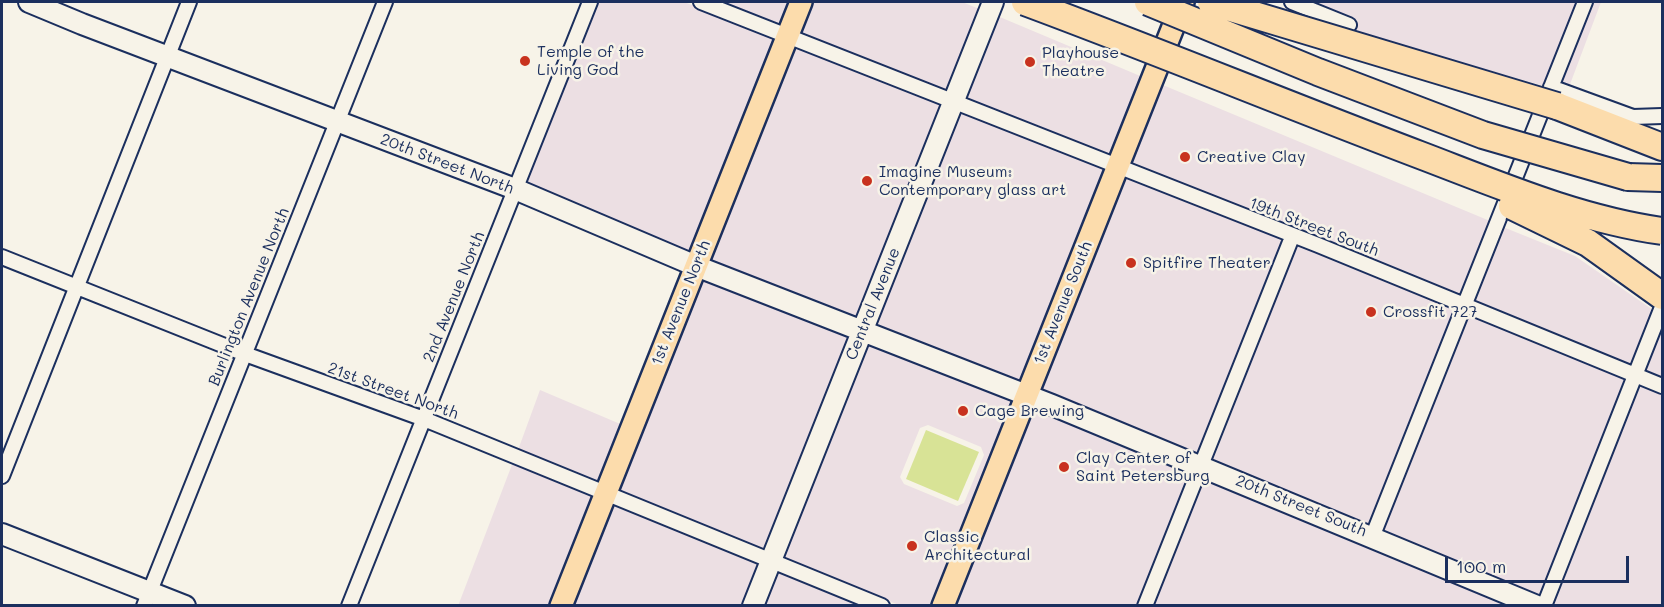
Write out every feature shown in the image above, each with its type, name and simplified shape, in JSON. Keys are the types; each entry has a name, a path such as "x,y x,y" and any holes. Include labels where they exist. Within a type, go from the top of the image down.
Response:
{"highway":[{"path":"1025,2 1237,86 1549,204 1624,225 1662,231"},
{"path":"1148,2 1318,72 1483,135 1628,177 1662,178"},
{"path":"1211,2 1557,106 1662,147"},
{"path":"1237,86 1588,243 1662,296"}],"main road":[{"name":"1st Avenue North","path":"561,606 801,2"},
{"name":"1st Avenue South","path":"943,606 1183,2"}],"street":[{"name":"20th Street North","path":"29,2 515,189 696,266 862,331"},
{"path":"2,476 189,2"},
{"name":"Burlington Avenue North","path":"147,599 385,2"},
{"name":"2nd Avenue North","path":"350,606 590,2"},
{"name":"19th Street South","path":"700,2 1292,237 1318,245 1662,386"},
{"name":"Central Avenue","path":"753,606 993,2"},
{"path":"1292,2 1349,25"},
{"path":"1373,535 1585,2"},
{"path":"1551,87 1633,117 1662,116"},
{"path":"1145,606 1292,237"},
{"name":"21st Street North","path":"2,257 244,354 424,418 882,606"},
{"path":"1544,606 1662,307"},
{"name":"20th Street South","path":"862,331 1027,394 1373,535 1538,606"},
{"path":"2,534 147,599 185,606"}],"shaded area":[{"path":"597,2 684,2 779,39 692,257 524,186"},
{"path":"718,2 794,2 783,27"},
{"path":"809,2 962,2 982,10 949,93 797,33"},
{"path":"1309,2 1577,2 1544,86 1354,32 1358,21"},
{"path":"1593,2 1601,2 1569,87 1560,83"},
{"path":"995,15 1145,78 1113,158 963,98"},
{"path":"792,45 945,104 858,322 705,262"},
{"path":"1158,83 1490,221 1460,297 1126,163"},
{"path":"958,110 1108,170 1022,386 871,327"},
{"path":"1122,175 1283,240 1196,457 1037,388"},
{"path":"1503,227 1575,256 1653,310 1631,366 1473,302"},
{"path":"1297,245 1455,309 1368,527 1212,463"},
{"path":"701,274 853,334 766,553 615,489"},
{"path":"1468,314 1626,378 1538,599 1382,532"},
{"path":"1662,326 1662,379 1644,371"},
{"path":"867,339 1018,398 935,605 899,605 780,558","holes":["928,425 981,447 984,455 964,503 957,506 904,484 900,477 920,428"]},
{"path":"1640,383 1662,393 1662,605 1555,606 1552,604"},
{"path":"540,390 625,426 602,484 518,450"},
{"path":"1031,403 1192,468 1137,605 951,606"},
{"path":"513,462 597,496 553,605 458,606"},
{"path":"1205,474 1521,606 1153,606"},
{"path":"610,501 762,565 745,605 569,606"},
{"path":"775,570 865,605 761,606"}],"green space":[{"path":"926,430 979,452 958,501 906,479"}],"place":[{"name":"Temple of the Living God","path":"525,61"},
{"name":"Playhouse Theatre","path":"1030,62"},
{"name":"Creative Clay","path":"1185,157"},
{"name":"Imagine Museum: Contemporary glass art","path":"867,181"},
{"name":"Spitfire Theater","path":"1131,263"},
{"name":"Crossfit 727","path":"1371,312"},
{"name":"Cage Brewing","path":"963,411"},
{"name":"Clay Center of Saint Petersburg","path":"1064,467"},
{"name":"Classic Architectural","path":"912,546"}]}
